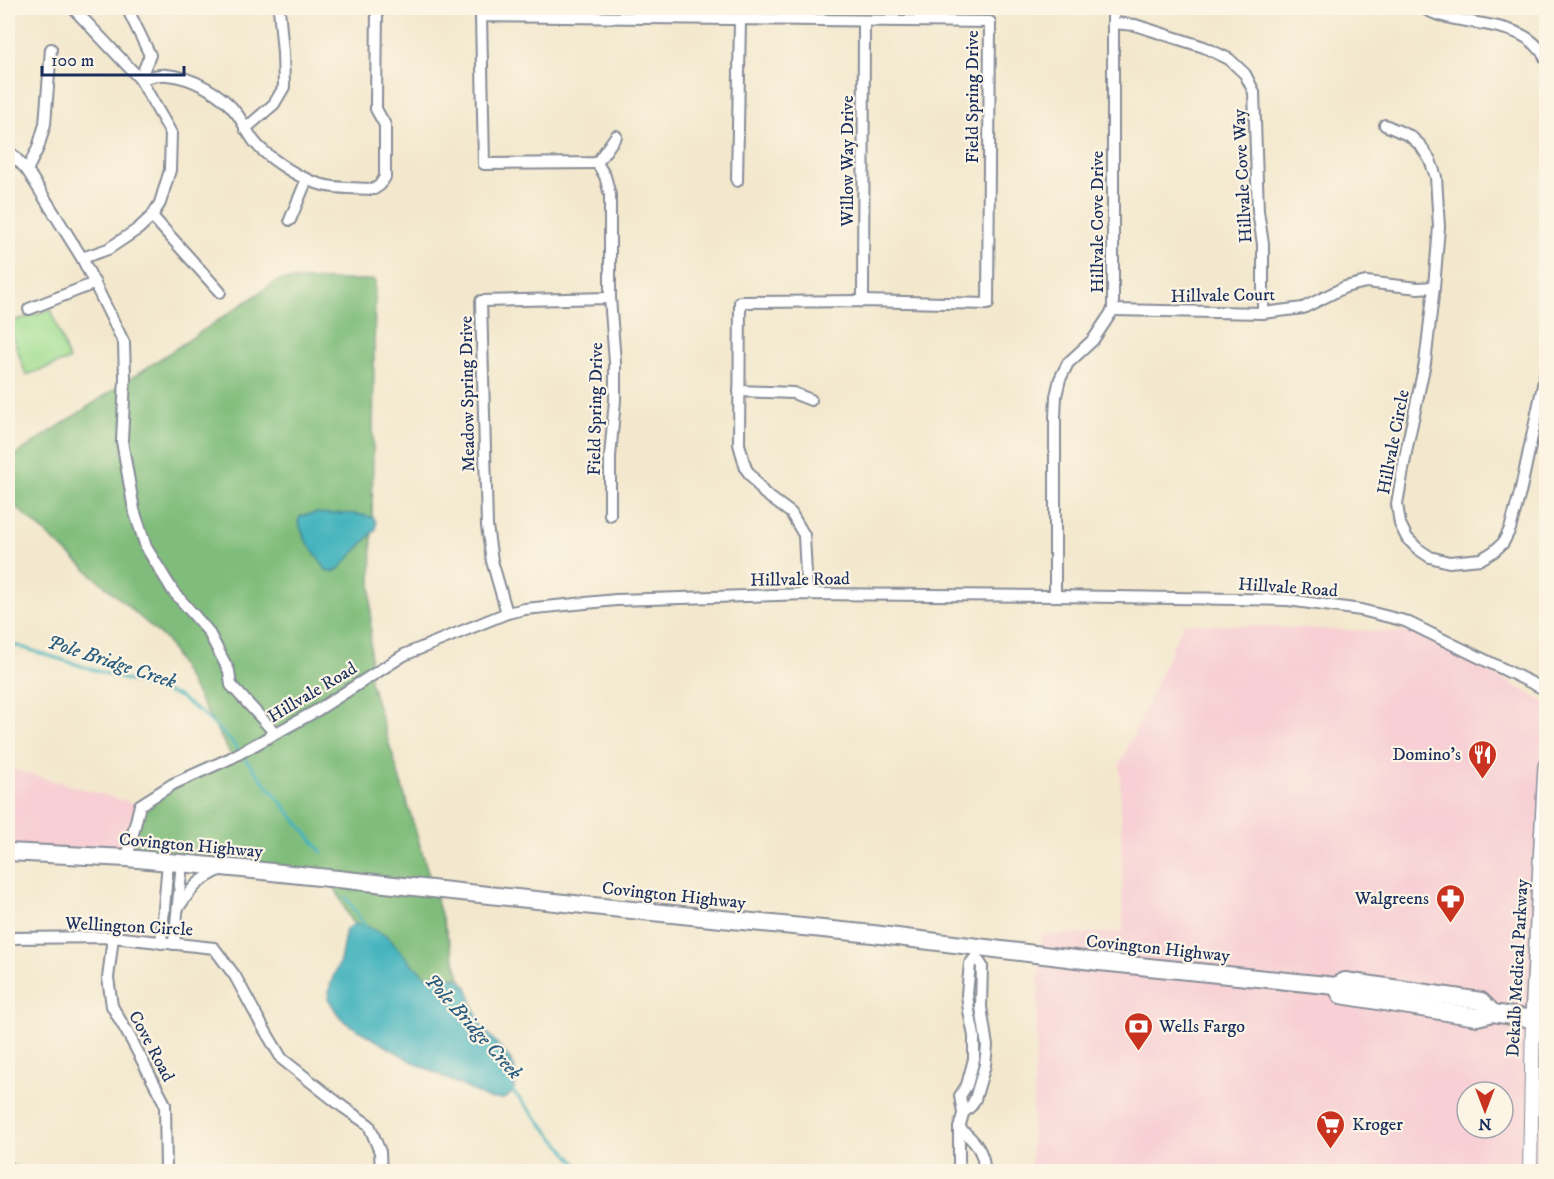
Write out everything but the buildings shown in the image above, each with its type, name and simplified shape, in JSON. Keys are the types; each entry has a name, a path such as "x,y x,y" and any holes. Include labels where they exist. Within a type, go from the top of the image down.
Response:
{"main road":[{"name":"Dekalb Medical Parkway","path":"1540,1019 1546,766"},
{"name":"Covington Highway","path":"8,852 175,862 873,934 976,952 1336,986 1341,994 1477,1017 1492,1012 1540,1019"}],"street":[{"path":"73,8 140,79 171,134 170,170 160,204 152,216 138,229 108,249 81,258"},
{"path":"127,8 150,55 140,79"},
{"path":"245,129 274,104 284,87 284,53 279,8"},
{"path":"140,79 166,75 197,83 223,99 238,115 251,138 280,164 324,186 374,189 385,177 385,125 375,103 377,8"},
{"name":"Hillvale Cove Drive","path":"1055,596 1054,417 1056,396 1060,379 1068,363 1093,340 1113,310 1113,8"},
{"path":"1423,8 1444,17 1510,29 1527,37 1542,51 1546,59"},
{"name":"Field Spring Drive","path":"610,515 610,457 615,400 615,362 610,298 610,195 605,176 597,163 484,164 482,16 990,22 988,304 863,301 740,302 739,444 746,469 765,493 791,513 804,535 807,594"},
{"path":"737,181 740,20"},
{"name":"Willow Way Drive","path":"863,301 864,22"},
{"name":"Hillvale Cove Way","path":"1113,23 1135,25 1204,48 1229,59 1245,74 1254,92 1258,211 1263,244 1263,313"},
{"path":"27,170 38,148 45,124 51,49"},
{"name":"Hillvale Circle","path":"1385,125 1410,136 1421,146 1430,160 1436,177 1439,227 1425,363 1397,504 1400,524 1407,538 1418,549 1430,557 1449,562 1465,561 1481,559 1503,543 1510,529 1520,493 1546,371"},
{"path":"597,163 616,136"},
{"path":"8,150 27,170 81,258 123,343 125,378 122,441 134,510 146,547 173,591 208,631 229,671 231,685 275,733"},
{"path":"290,220 307,179"},
{"path":"152,216 220,292"},
{"name":"Hillvale Court","path":"1113,310 1263,313 1303,308 1345,287 1366,282 1418,288 1434,287"},
{"path":"29,309 95,283"},
{"name":"Meadow Spring Drive","path":"507,612 492,561 487,526 481,301 610,298"},
{"path":"739,391 793,393 811,400"},
{"name":"Hillvale Road","path":"127,858 140,806 173,784 231,758 316,711 404,655 507,612 525,609 616,600 807,594 1288,600 1361,610 1405,621 1546,690"},
{"path":"174,944 177,908 175,862"},
{"path":"161,943 175,862"},
{"path":"177,908 193,886 206,876 226,867"},
{"name":"Wellington Circle","path":"8,940 8,938 113,937 214,948 235,976 282,1059 369,1125 380,1152 381,1172"},
{"name":"Cove Road","path":"113,937 108,978 112,1006 165,1104 166,1172"},
{"path":"963,1113 975,1100 987,1046 981,1007 982,966 976,952"},
{"path":"959,1172 959,1128 963,1113 960,1096 968,1082 975,1049 968,994 970,964 976,952"},
{"name":"Dekalb Medical Parkway","path":"1530,1172 1540,1019"},
{"path":"968,1082 980,1081"},
{"path":"959,1128 975,1141 981,1154 984,1172"},
{"path":"8,1168 19,1172"}],"shaded area":[{"path":"1183,623 1418,633 1546,703 1546,1171 1030,1172 1041,935 1123,932 1120,764"},
{"path":"8,768 140,805 129,852 8,849"}],"green space":[{"path":"279,280 375,280 370,681 460,977 420,977 351,921 331,879 129,852 140,805 232,757 166,640 8,500 8,460"},
{"path":"51,309 69,360 26,375 8,323"}],"water":[{"path":"316,513 367,516 374,518 376,529 339,569 333,572 327,571 305,539 298,521 301,516"},
{"path":"355,924 366,926 387,936 427,977 449,977 462,980 468,989 479,1023 510,1059 515,1069 516,1080 513,1092 505,1099 489,1099 417,1064 346,1023 328,998 331,982 340,961 346,929"}],"waterway":[{"name":"Pole Bridge Creek","path":"8,643 178,696 204,715 239,751"},
{"name":"Pole Bridge Creek","path":"243,756 322,852"},
{"name":"Pole Bridge Creek","path":"346,897 366,928"},
{"name":"Pole Bridge Creek","path":"511,1089 584,1172"}],"place":[{"name":"Domino's","path":"1482,780"},
{"name":"Walgreens","path":"1450,924"},
{"name":"Wells Fargo","path":"1138,1052"},
{"name":"Kroger","path":"1331,1150"}]}
